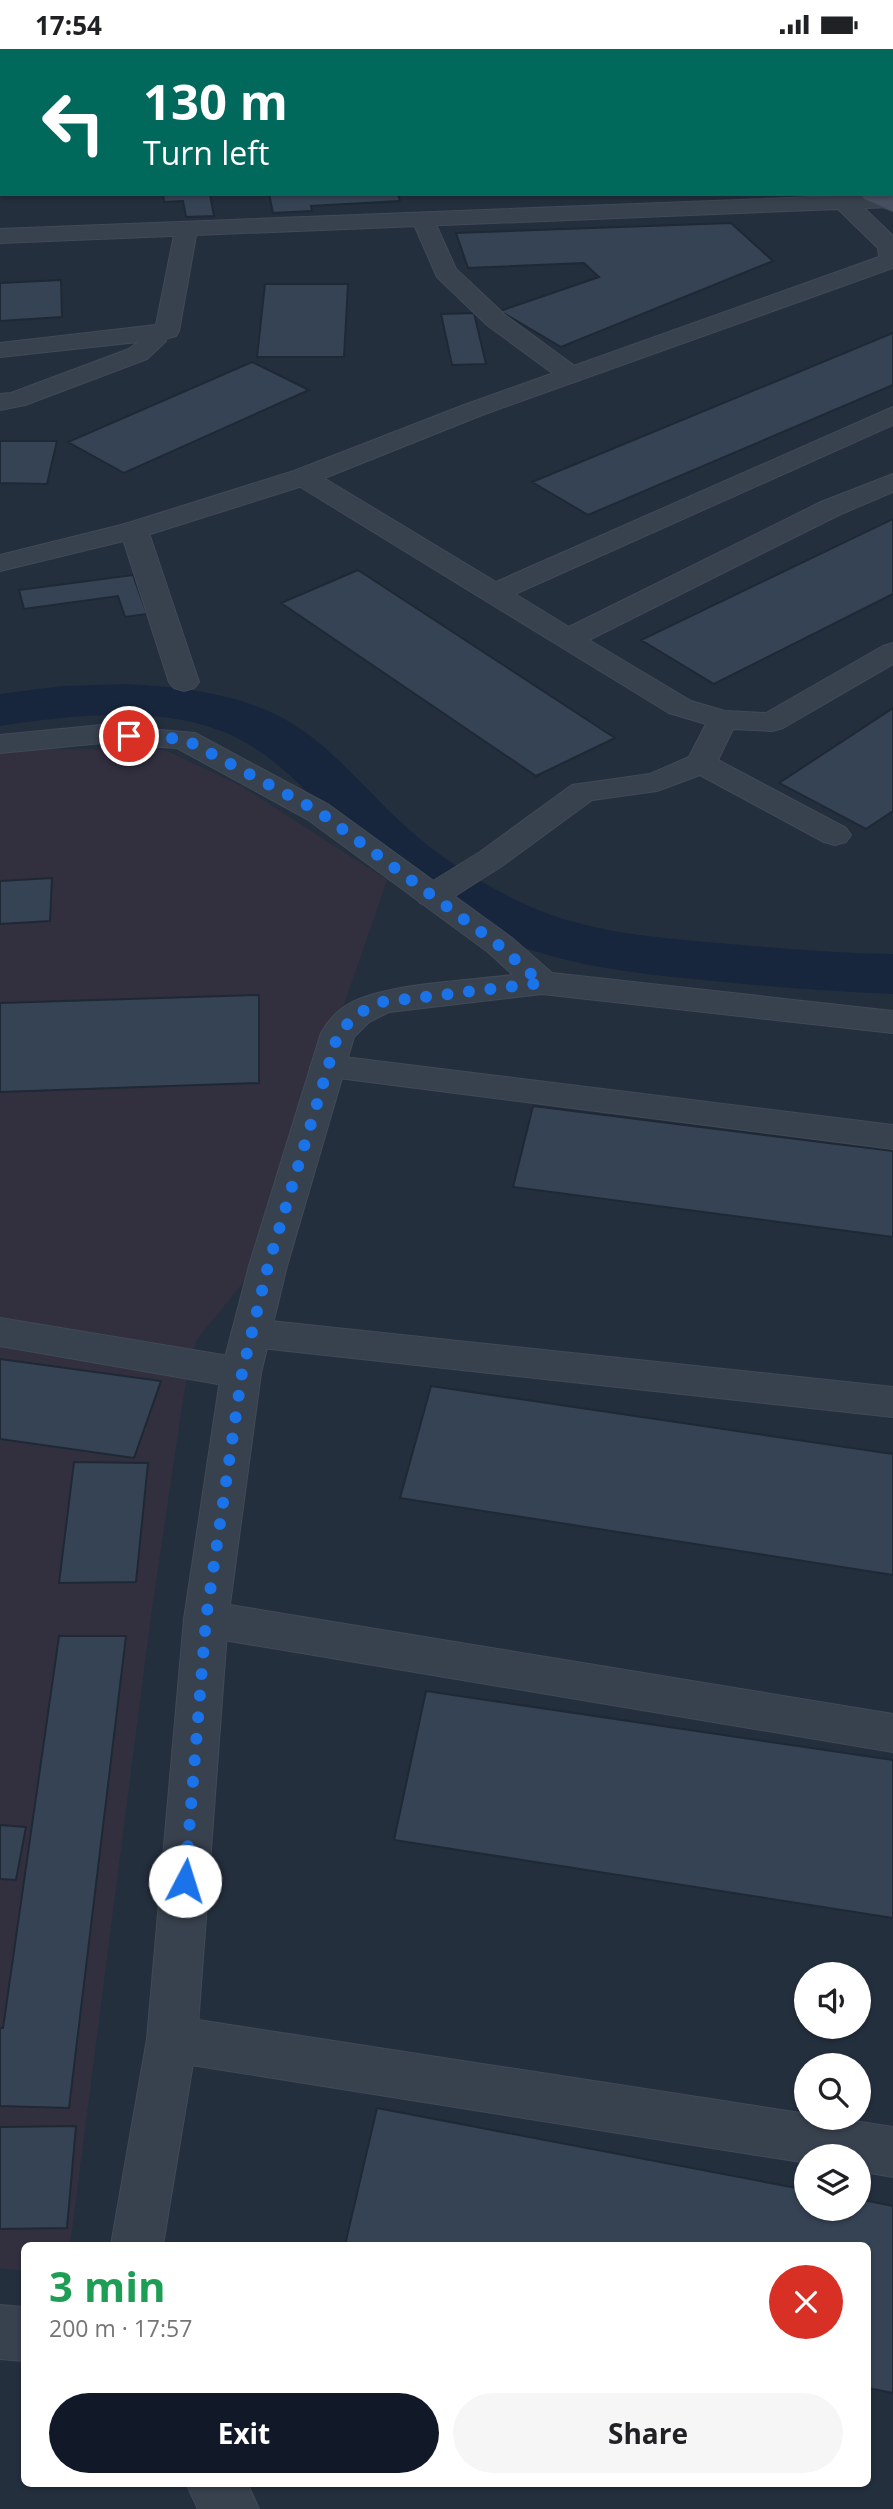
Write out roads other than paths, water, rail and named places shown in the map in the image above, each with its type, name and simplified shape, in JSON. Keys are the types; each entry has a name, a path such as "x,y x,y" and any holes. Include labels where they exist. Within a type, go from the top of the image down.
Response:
{"street":[{"path":"0,236 884,200"},
{"path":"0,563 134,530 303,477 473,410 892,261 890,246 844,202"},
{"path":"423,220 445,272 496,320 571,375"},
{"path":"0,403 16,400 138,354 167,331 186,230"},
{"path":"0,350 167,331"},
{"path":"494,593 893,415"},
{"path":"303,477 680,707 723,720 772,722 893,652"},
{"path":"568,639 831,508 893,482"},
{"path":"134,530 184,682"},
{"path":"432,896 491,859 583,792 657,782 701,763 723,720"},
{"path":"0,744 102,734 184,739 318,811 500,946 541,983"},
{"path":"701,763 835,835"},
{"path":"138,2242 172,2039 206,1619 242,1373 268,1266 338,1034 357,1014 382,1002 541,983 893,1022"},
{"path":"328,1067 893,1137"},
{"path":"0,1332 188,1366 242,1373"},
{"path":"251,1333 893,1402"},
{"path":"206,1619 893,1733"},
{"path":"172,2039 893,2152"},
{"path":"0,2332 21,2334"},
{"path":"217,2487 231,2509"}],"waterway":[{"path":"0,710 62,702 127,700 191,706 251,724 273,736 308,762 381,836 419,867 481,906 547,935 591,946 658,956 798,969 893,974"}]}
